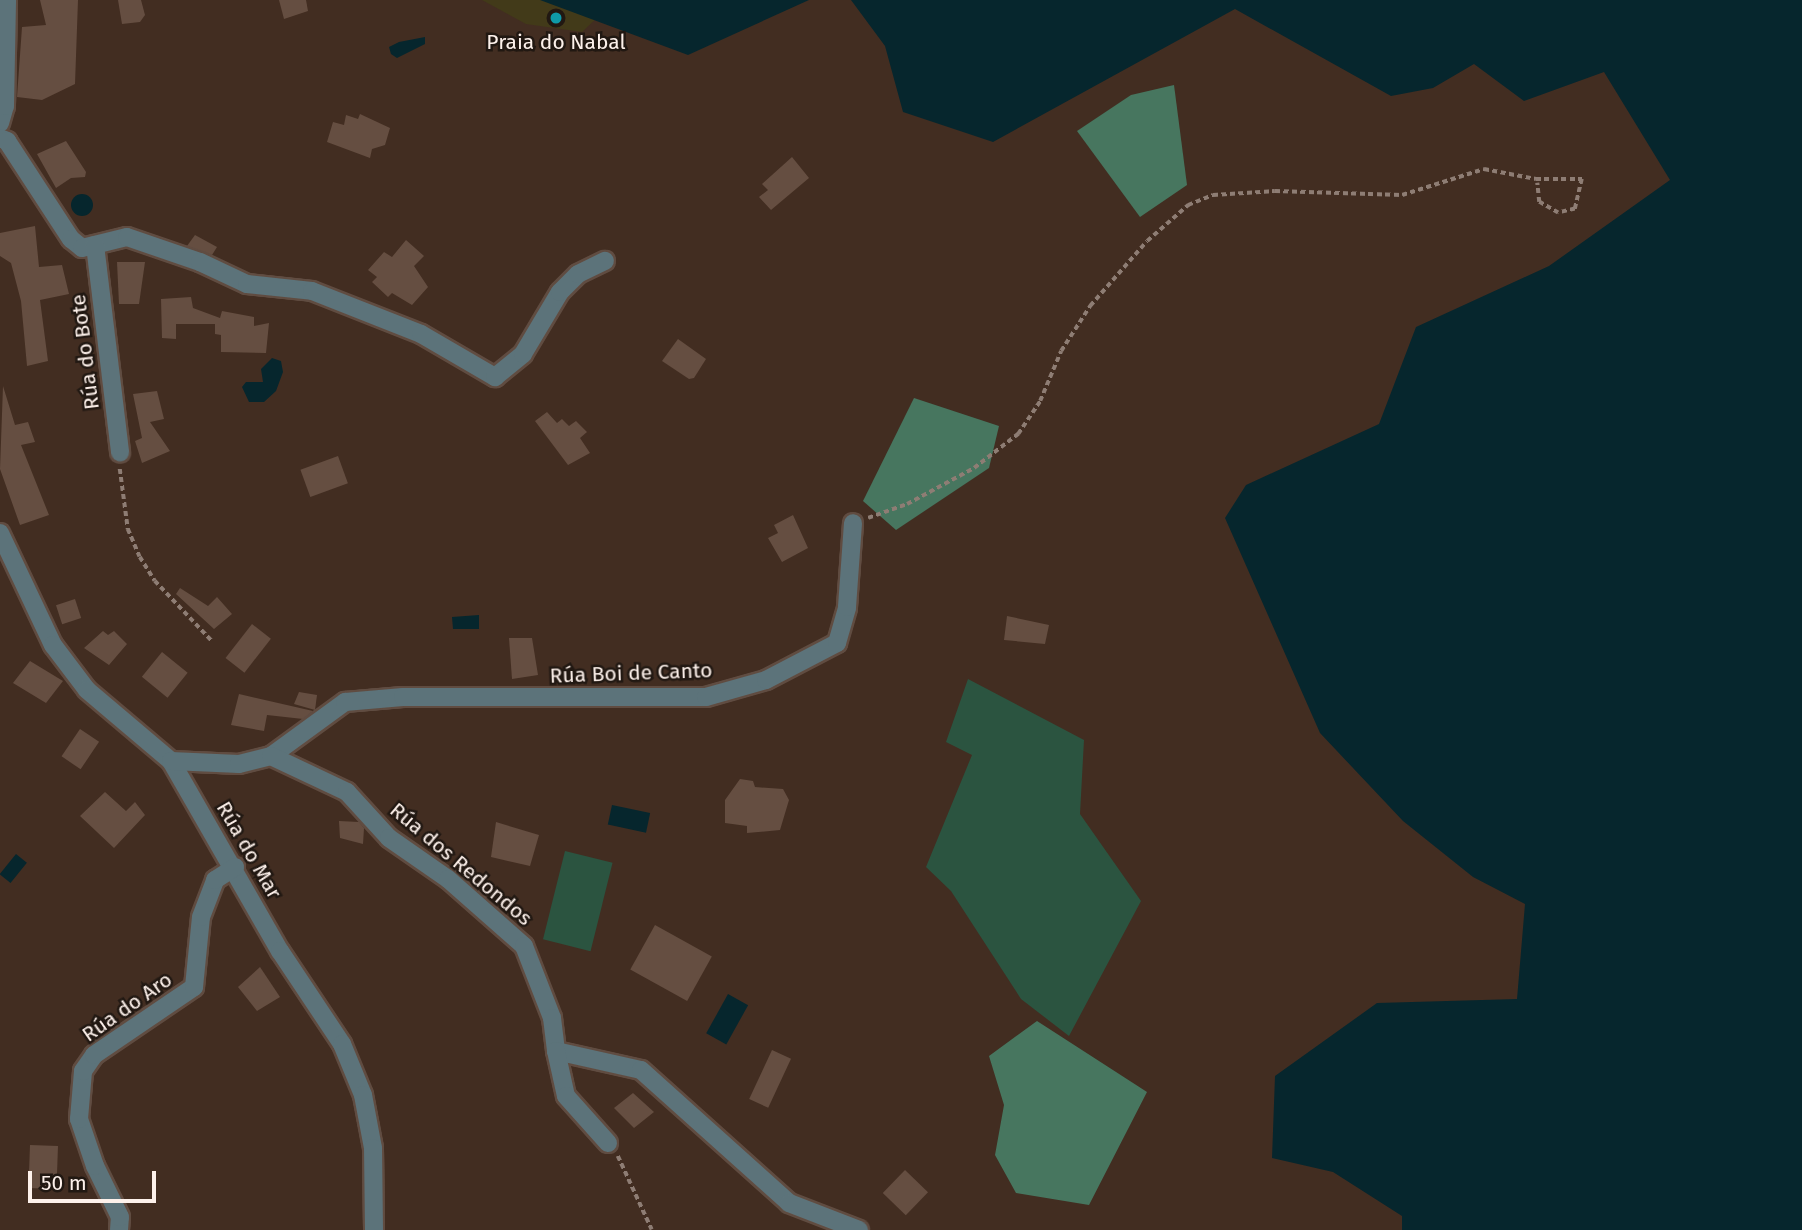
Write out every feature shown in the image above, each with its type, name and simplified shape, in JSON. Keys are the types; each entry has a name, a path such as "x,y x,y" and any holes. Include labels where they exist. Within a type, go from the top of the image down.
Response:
{"street":[{"path":"0,123 5,106 7,0"},
{"path":"0,138 7,141 71,239 82,248 127,237 201,262 247,284 312,291 421,334 495,377 523,354 560,292 578,274 605,261"},
{"name":"Rúa do Bote","path":"95,245 120,453"},
{"name":"Rúa Boi de Canto","path":"271,756 345,702 403,696 706,697 766,680 837,643 847,607 853,523"},
{"name":"Rúa do Mar","path":"0,533 53,645 87,690 171,761 235,867 280,951 342,1044 363,1095 373,1149 374,1230"},
{"path":"171,761 239,764 271,756"},
{"name":"Rúa dos Redondos","path":"271,756 347,792 389,838 448,878 524,946 552,1018 566,1096 608,1143"},
{"name":"Rúa do Aro","path":"119,1230 120,1217 94,1166 79,1119 83,1071 94,1055 194,987 201,917 215,880 235,867"},
{"path":"556,1051 641,1070 789,1203 859,1230"}],"path":[{"path":"853,523 908,504 974,468 1018,434 1090,306 1147,241 1188,205 1213,195 1275,191 1402,195 1484,169 1535,179 1582,178 1575,209 1558,213 1539,202 1537,183"},
{"path":"120,453 122,500 140,557 155,581 212,641"},
{"path":"608,1143 625,1165 652,1230"}],"green space":[{"path":"1174,85 1187,185 1140,217 1077,131 1131,95"},
{"path":"914,398 999,426 989,468 896,530 863,501"},
{"path":"968,679 1084,740 1080,814 1141,901 1069,1036 1021,999 951,891 926,867 972,755 946,742"},
{"path":"565,851 613,863 591,951 543,939"},
{"path":"1037,1021 1147,1092 1089,1205 1016,1193 995,1155 1004,1105 989,1056"}],"sand":[{"name":"Praia do Nabal","path":"482,0 601,0 603,12 582,32 526,24"}],"water":[{"path":"540,0 809,0 688,55"},
{"path":"851,0 1802,0 1802,1230 1402,1230 1402,1216 1333,1172 1272,1158 1275,1076 1377,1003 1517,999 1525,904 1473,877 1403,821 1320,733 1225,518 1246,485 1379,424 1416,327 1549,266 1670,180 1604,72 1524,101 1474,64 1433,88 1391,96 1235,9 993,142 903,112 885,46"},
{"path":"425,37 425,44 397,58 391,54 389,47 399,42"},
{"path":"78,194 86,194 93,201 93,209 86,216 78,216 71,209 71,201"},
{"path":"272,358 281,361 283,372 276,391 264,402 249,402 242,387 246,382 263,382 261,369"},
{"path":"479,615 479,629 453,629 452,617"},
{"path":"612,805 650,813 646,833 608,825"},
{"path":"16,854 27,863 11,883 0,874"},
{"path":"728,994 748,1005 726,1045 706,1033"}],"building":[{"path":"40,0 78,0 75,84 42,100 17,97 22,27 46,25"},
{"path":"118,0 141,0 145,15 140,22 122,24"},
{"path":"279,0 306,0 308,11 284,19"},
{"path":"360,114 390,128 385,145 372,149 370,158 327,142 333,122 344,125 346,115 358,119"},
{"path":"66,141 86,172 85,177 71,178 56,188 37,154"},
{"path":"792,157 809,178 771,210 759,197 768,190 762,184"},
{"path":"35,226 39,267 62,265 69,294 40,300 48,361 27,366 21,301 11,263 0,256 0,233"},
{"path":"195,235 217,247 212,255 187,246"},
{"path":"406,240 424,256 414,266 428,287 412,305 392,293 388,297 372,282 377,277 368,270 384,252 392,257"},
{"path":"117,262 145,262 139,304 119,304"},
{"path":"191,297 193,308 220,318 222,311 254,317 254,326 269,323 266,353 221,352 221,335 215,334 215,324 176,324 176,339 162,338 161,299"},
{"path":"678,339 706,359 694,378 689,379 662,361"},
{"path":"3,386 15,425 28,422 35,442 21,445 49,515 20,525 0,469"},
{"path":"157,391 164,419 150,422 170,451 142,463 135,441 142,438 133,394"},
{"path":"547,412 557,423 562,419 569,426 576,421 587,432 580,438 590,453 568,465 535,421"},
{"path":"338,456 348,483 310,497 300,470"},
{"path":"793,515 808,548 782,562 768,538 778,533 774,525"},
{"path":"180,588 208,606 217,597 232,614 214,629 176,594"},
{"path":"75,599 81,618 62,624 56,605"},
{"path":"1007,616 1049,625 1045,644 1004,640"},
{"path":"252,624 271,639 244,673 226,658"},
{"path":"103,631 108,635 114,631 127,644 109,665 84,648"},
{"path":"509,638 532,638 538,675 512,679"},
{"path":"162,652 188,673 168,698 142,677"},
{"path":"30,661 63,681 46,703 13,683"},
{"path":"299,692 317,695 315,710 294,704"},
{"path":"239,694 313,711 303,719 267,715 264,731 231,725"},
{"path":"80,729 99,742 81,769 62,756"},
{"path":"740,779 753,781 755,787 783,789 789,800 780,830 747,833 747,826 725,823 725,800"},
{"path":"105,792 126,811 135,802 145,815 114,848 80,816"},
{"path":"339,821 359,822 364,828 363,844 340,838"},
{"path":"496,822 539,835 530,866 491,857"},
{"path":"655,925 712,957 687,1001 630,970"},
{"path":"260,967 280,997 257,1011 238,987"},
{"path":"772,1050 791,1059 768,1108 749,1099"},
{"path":"633,1093 654,1112 634,1128 614,1108"},
{"path":"30,1145 58,1146 56,1189 28,1188"},
{"path":"905,1170 928,1192 906,1215 883,1193"}],"place":[{"name":"Praia do Nabal","path":"556,18"}]}
